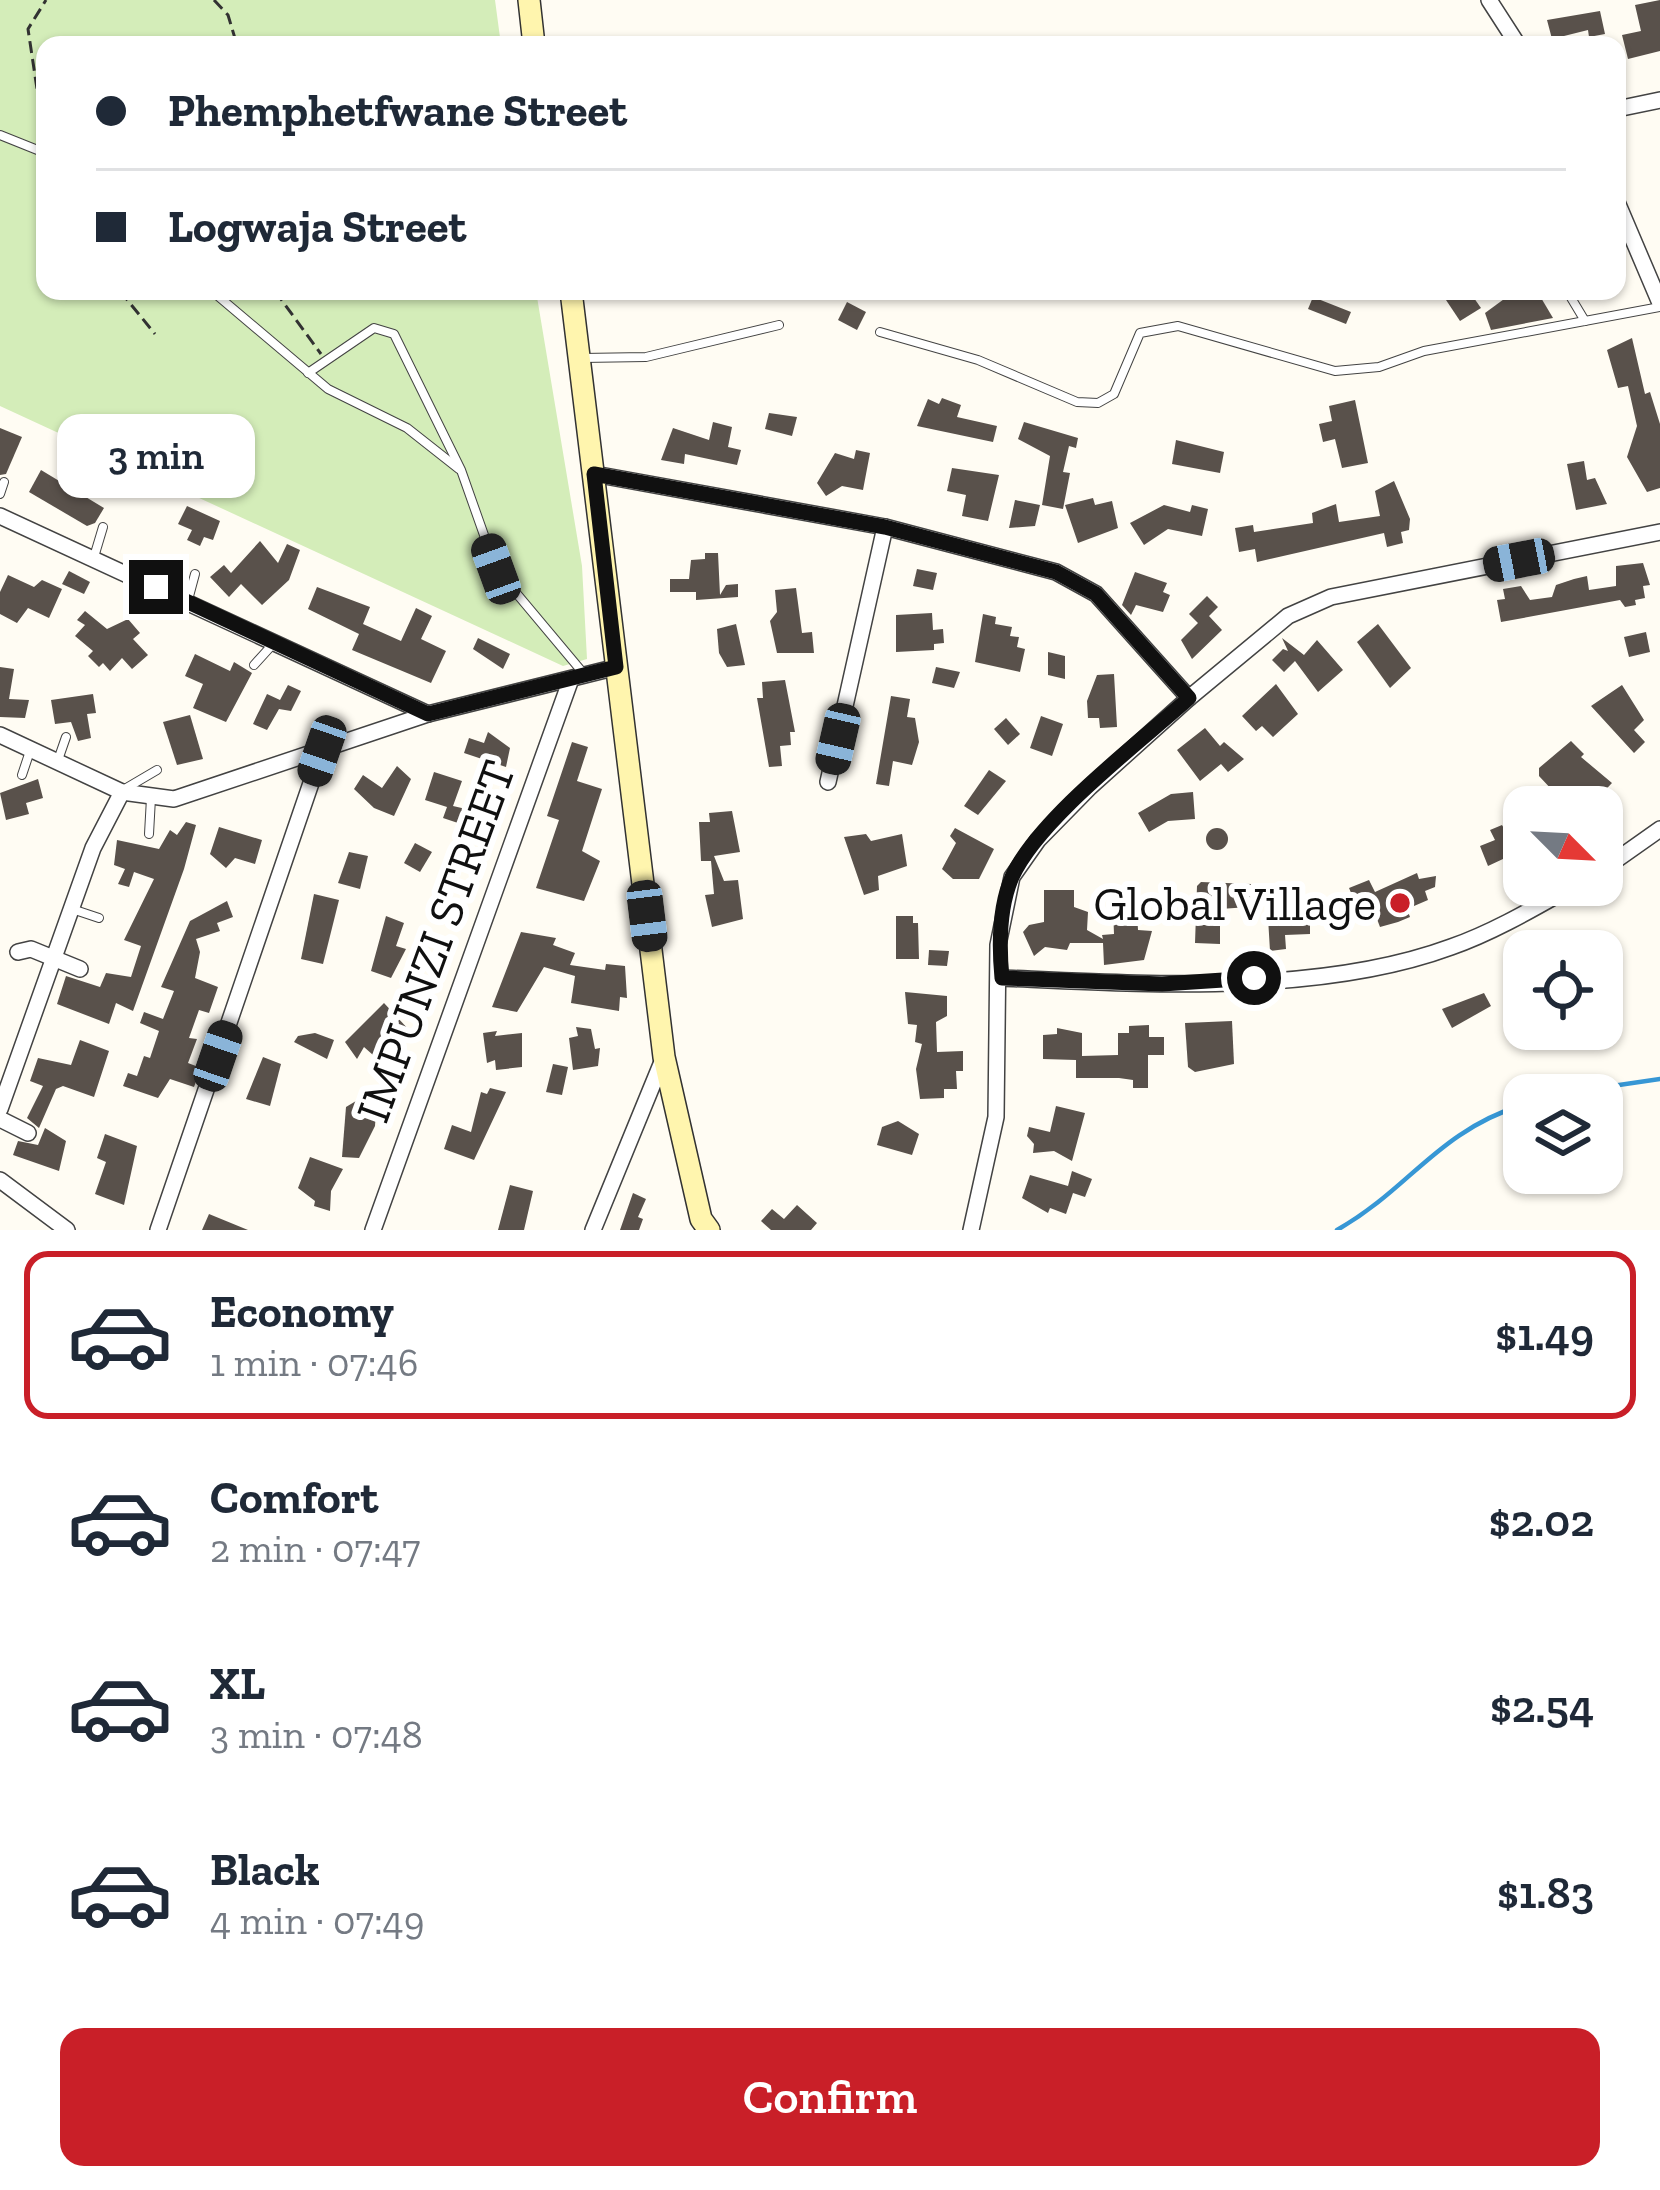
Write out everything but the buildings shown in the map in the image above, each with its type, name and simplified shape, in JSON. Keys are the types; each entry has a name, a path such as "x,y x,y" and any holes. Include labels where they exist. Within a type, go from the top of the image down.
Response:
{"street":[{"path":"529,0 533,36"},
{"path":"1489,0 1511,36"},
{"path":"1626,107 1660,100"},
{"path":"1626,224 1660,305"},
{"path":"572,300 664,1058 700,1219 709,1230"},
{"path":"594,474 885,527 1015,558 1077,581 1140,638 1189,698"},
{"path":"0,516 428,714"},
{"path":"828,782 885,527"},
{"path":"971,1230 996,1117 1002,978 998,945 1012,878 1038,839 1189,698 1288,616 1331,597 1660,532"},
{"path":"0,735 122,792 152,798 214,790 428,714 616,667"},
{"name":"IMPUNZI STREET","path":"373,1230 578,677"},
{"path":"158,1230 322,751"},
{"path":"0,1109 71,908 122,792"},
{"path":"1623,855 1660,829"},
{"path":"1002,978 1162,984 1346,975 1452,947 1533,906"},
{"path":"18,952 31,949 80,969"},
{"path":"593,1230 664,1058"},
{"path":"0,1119 28,1132"},
{"path":"0,1180 67,1230"}],"lane":[{"path":"0,135 36,149"},
{"path":"223,300 308,373 367,413 407,428 460,470"},
{"path":"1572,300 1585,321"},
{"path":"880,332 978,360 1077,402 1098,403 1114,394 1140,333 1156,326 1178,326 1335,371 1356,371 1424,351 1660,305"},
{"path":"580,358 646,357 779,325"},
{"path":"308,373 374,328 394,334 460,470 496,569 578,677"},
{"path":"0,494 4,482"},
{"path":"93,558 103,527"},
{"path":"187,602 195,574"},
{"path":"254,664 274,642"},
{"path":"57,761 66,737"},
{"path":"22,775 31,749"},
{"path":"122,792 157,770"},
{"path":"149,834 152,798"},
{"path":"71,908 99,918"}],"path":[{"path":"36,82 28,28 46,0"},
{"path":"214,0 228,15 234,36"},
{"path":"127,300 155,334"},
{"path":"281,300 325,361"}],"green space":[{"path":"0,0 495,0 500,36 36,36 36,300 538,300 582,566 587,659 563,666 0,406"}],"waterway":[{"path":"1623,1084 1660,1079"},
{"path":"1337,1230 1445,1145 1503,1112"}],"place":[{"name":"Global Village","path":"1400,903"}],"route":[{"path":"156,587 428,714 616,667 594,474 885,527 1056,572 1096,594 1189,698 1038,839 1012,878 998,945 1002,978 1162,984 1254,978"}]}
